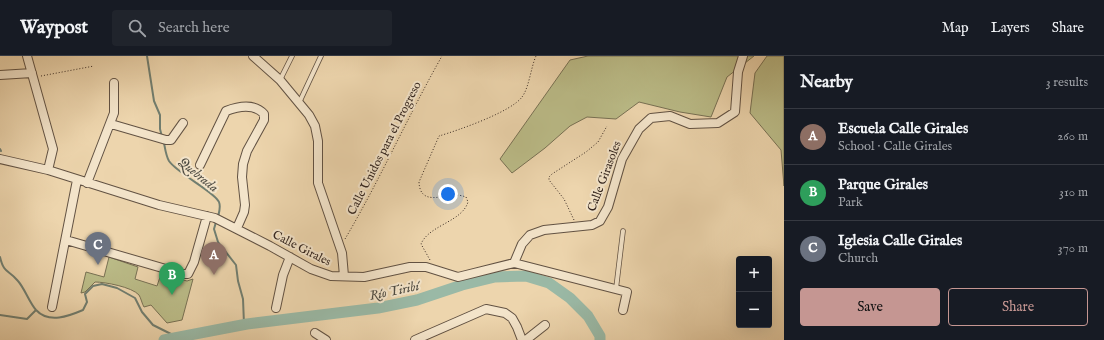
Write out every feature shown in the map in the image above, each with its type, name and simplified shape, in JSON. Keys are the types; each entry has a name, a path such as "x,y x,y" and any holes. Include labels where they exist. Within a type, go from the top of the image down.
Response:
{"street":[{"path":"27,56 53,149 48,170"},
{"path":"253,56 280,80 300,102 315,126 318,141 318,183 340,248 344,276"},
{"name":"Calle Girasoles","path":"514,263 522,244 530,235 544,230 592,225 600,221 608,207 622,159 639,129 651,118 670,116 690,124 718,123 736,112 738,72 743,56"},
{"path":"0,75 32,75"},
{"path":"87,183 114,114 114,83"},
{"path":"200,165 226,111 233,108 254,106 260,109 264,114 264,120 247,151 243,164 242,177 245,205 244,212 237,228"},
{"path":"111,124 166,140 171,140 183,123"},
{"name":"Calle Girales","path":"0,159 48,170 159,205 215,218 237,228 290,257 331,276 364,277 410,267 426,267 458,278 514,263 616,290"},
{"path":"52,307 77,180"},
{"path":"66,240 183,274 188,274 194,262 207,216"},
{"path":"276,308 283,275 290,257"},
{"path":"616,290 627,292 623,310"},
{"path":"415,340 486,309 505,313 512,318 522,340"},
{"path":"526,340 544,326"},
{"path":"315,333 326,340"}],"lane":[{"path":"280,80 292,56"},
{"path":"300,102 321,56"},
{"path":"616,290 623,231"}],"path":[{"name":"Calle Unidos para el Progreso","path":"340,248 359,216 442,56"},
{"path":"435,270 422,244 424,237 450,222 467,207 468,202 466,197 456,195 429,197 422,193 419,182 439,136 493,116 515,104 523,96 536,56"},
{"path":"32,75 94,66"},
{"path":"577,226 564,199 549,180 549,177 598,142 607,126"}],"green space":[{"path":"588,56 754,56 727,77 711,117 680,112 639,102 616,119 587,117 570,126 545,148 512,173 500,159 570,60"},
{"path":"767,56 784,56 784,186 781,150 750,113 755,73"},
{"path":"109,257 138,267 135,279 157,286 161,274 187,281 193,279 182,320 167,323 151,305 144,307 139,295 136,292 118,286 95,282 85,292 81,293 86,272 104,277"}],"waterway":[{"name":"Quebrada","path":"147,56 154,101 160,115 160,129 162,137"},
{"name":"Quebrada","path":"164,143 169,161 180,171 211,193 219,202 220,210 218,217"},
{"name":"Quebrada","path":"216,222 214,229 218,242 236,265 238,281 243,299 244,324"},
{"path":"0,257 5,269 15,277 36,310 47,317 59,318 83,310 87,302 85,294 93,286 102,284 117,288 135,298 142,312 153,325 177,337"},
{"name":"Río Tiribí","path":"164,340 247,324 378,308 417,300 462,285 495,277 526,276 549,283 570,298 588,316 600,336 600,340"},
{"path":"0,315 27,319 36,310"}],"place":[{"name":"Iglesia Calle Girales","path":"98,265"},
{"name":"Escuela Calle Girales","path":"214,275"},
{"name":"Parque Girales","path":"172,295"}]}
